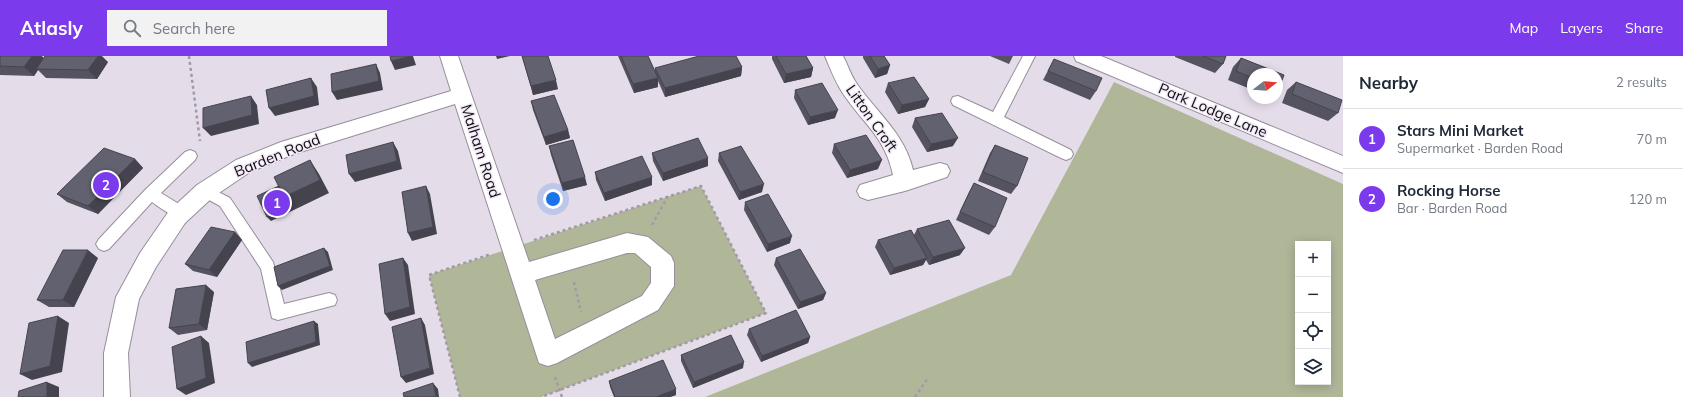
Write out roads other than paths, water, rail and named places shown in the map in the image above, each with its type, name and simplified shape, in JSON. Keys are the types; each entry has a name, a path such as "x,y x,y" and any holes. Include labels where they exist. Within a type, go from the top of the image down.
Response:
{"street":[{"name":"Malham Road","path":"449,56 513,247 521,274 548,355 650,302 662,286 663,263 640,244 627,243 521,274"},
{"name":"Litton Croft","path":"834,56 849,88 884,130 900,158 905,182"},
{"name":"Park Lodge Lane","path":"1083,56 1343,165"},
{"name":"Barden Road","path":"117,397 116,353 128,297 148,260 182,213 205,191 213,184 243,166 288,148 462,95"},
{"path":"868,191 905,182 940,171"}],"lane":[{"path":"996,119 1029,56"},
{"path":"958,100 1066,154"},
{"path":"104,244 150,194 190,156"},
{"path":"205,191 225,202 268,267 278,313 329,300"},
{"path":"150,194 182,213"}],"place":[{"name":"Rocking Horse","path":"106,185"},
{"name":"Stars Mini Market","path":"277,203"}]}
